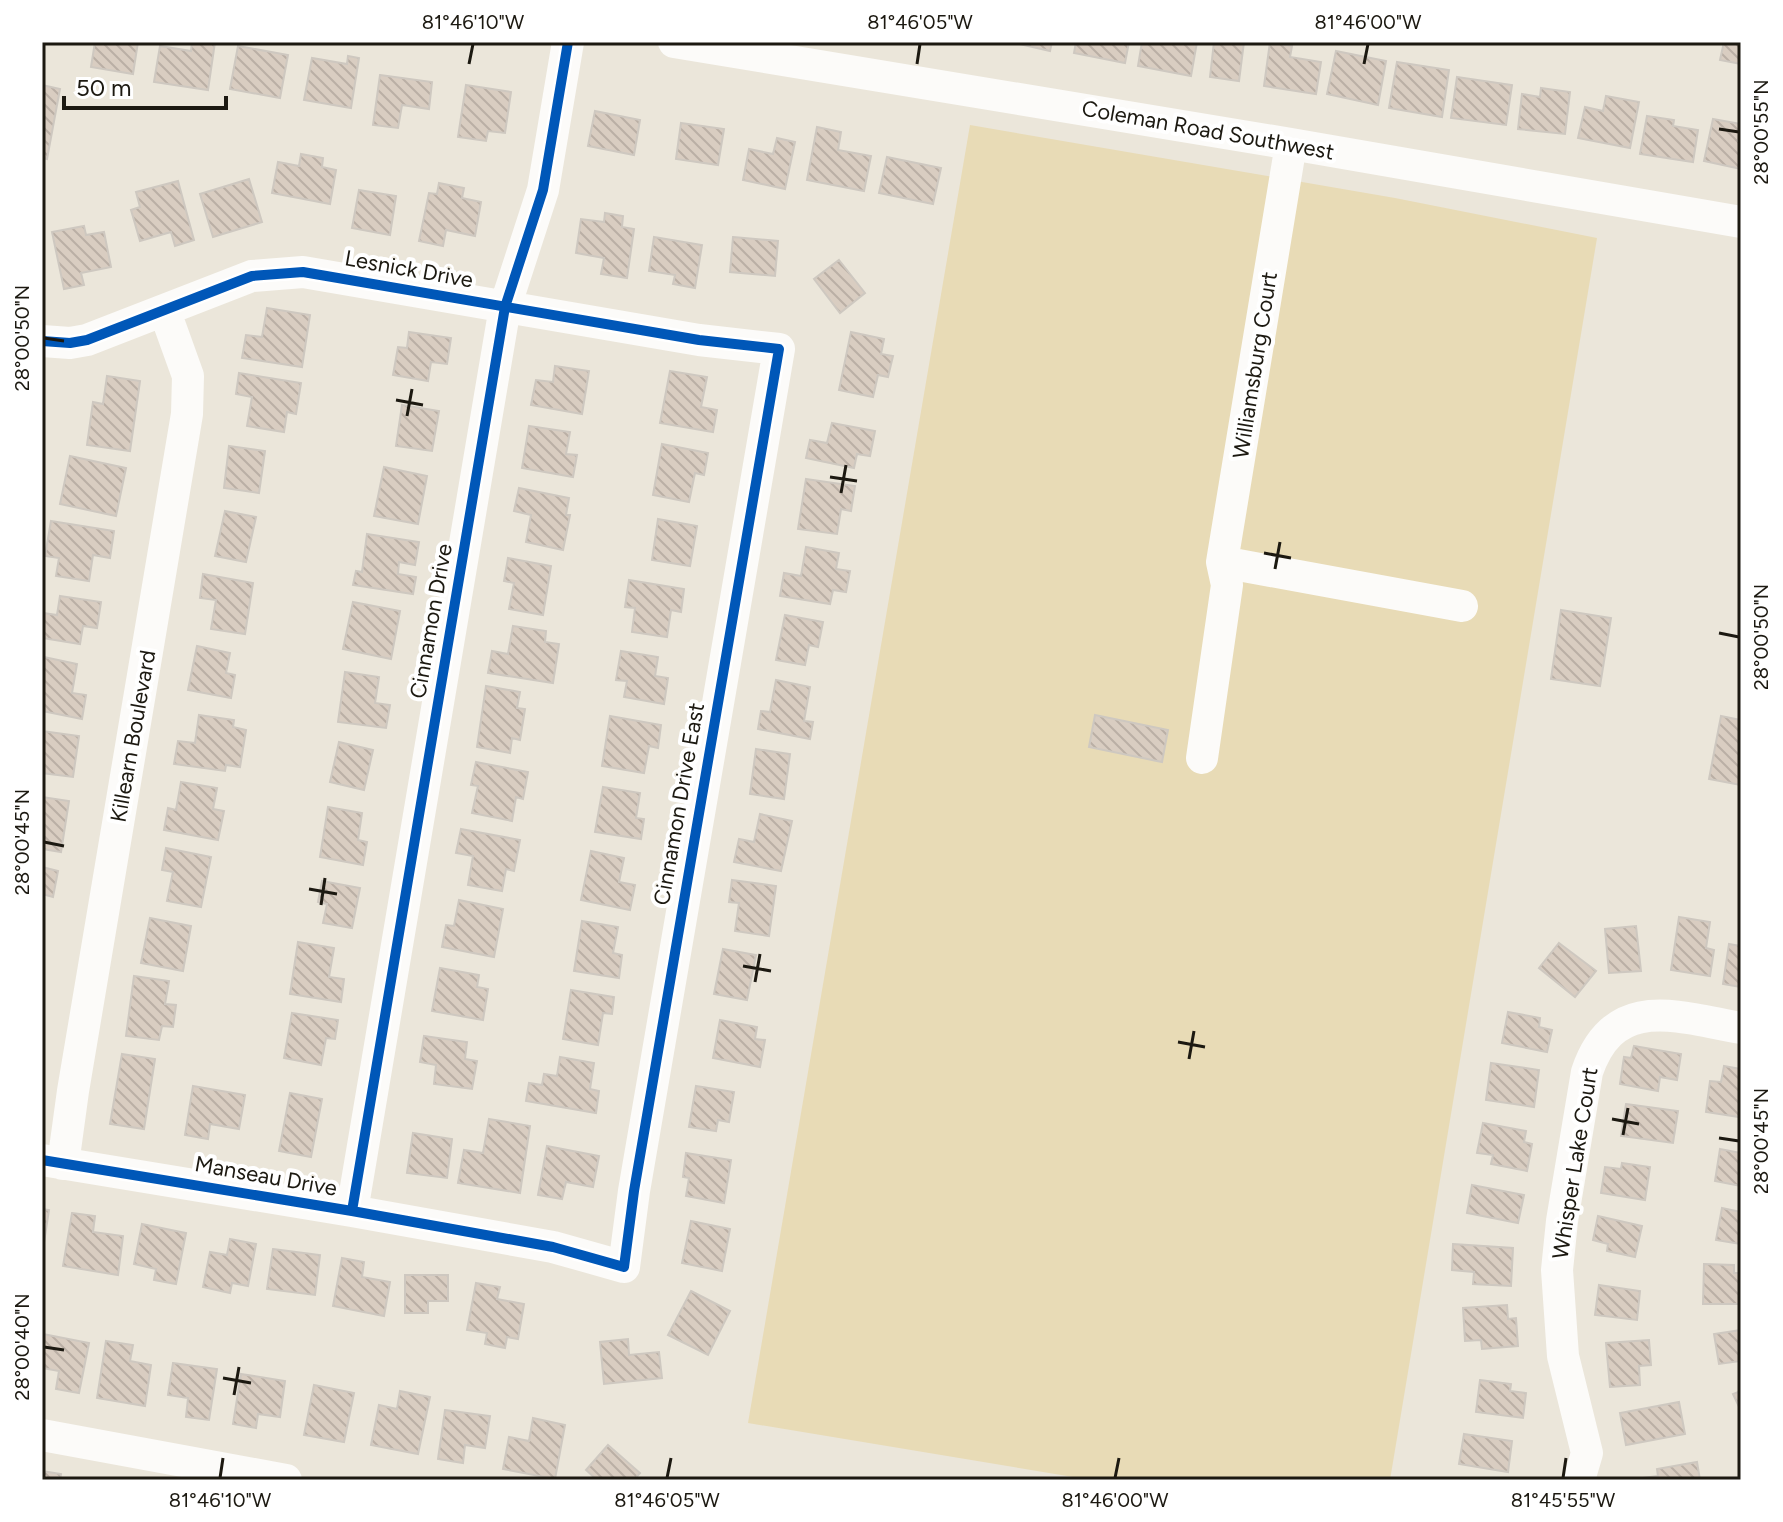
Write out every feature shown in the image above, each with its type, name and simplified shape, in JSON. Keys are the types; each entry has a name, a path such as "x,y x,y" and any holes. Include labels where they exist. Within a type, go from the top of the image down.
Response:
{"street":[{"name":"Cinnamon Drive","path":"352,1211 505,307 543,190 568,42"},
{"name":"Coleman Road Southwest","path":"674,42 770,50 1741,222"},
{"name":"Williamsburg Court","path":"1202,758 1224,574 1291,144"},
{"name":"Lesnick Drive","path":"42,341 70,343 87,340 252,276 286,272 323,274 699,340 779,349"},
{"name":"Killearn Boulevard","path":"52,1162 75,1075 187,414 188,376 165,312"},
{"name":"Cinnamon Drive East","path":"624,1267 634,1191 779,349"},
{"path":"1224,574 1462,606"},
{"name":"Whisper Lake Court","path":"1579,1480 1587,1453 1563,1356 1557,1270 1564,1206 1592,1057 1612,1030 1649,1014 1741,1028"},
{"name":"Manseau Drive","path":"52,1162 553,1247 624,1267"},
{"path":"42,1435 286,1480"}],"shaded area":[{"path":"970,125 1395,198 1597,238 1390,1480 1091,1480 748,1423"}],"building":[{"path":"95,42 138,42 133,74 91,67"},
{"path":"192,42 215,42 208,90 154,82 160,46 191,51"},
{"path":"1010,42 1052,42 1050,51"},
{"path":"1076,42 1129,42 1125,63 1074,53"},
{"path":"1142,42 1197,42 1191,76 1138,66"},
{"path":"1214,42 1244,42 1239,81 1210,77"},
{"path":"1270,42 1292,46 1290,57 1321,62 1316,94 1264,86"},
{"path":"1724,42 1741,42 1741,64 1720,60"},
{"path":"238,46 288,55 280,98 230,89"},
{"path":"1336,51 1386,61 1378,105 1327,94"},
{"path":"348,56 359,58 351,108 304,100 312,58 347,64"},
{"path":"1397,62 1449,70 1442,117 1389,108"},
{"path":"380,75 432,82 429,109 402,105 398,128 373,125"},
{"path":"1457,77 1512,85 1506,125 1451,118"},
{"path":"42,85 60,89 47,159 42,158"},
{"path":"466,85 511,92 505,133 488,131 486,141 458,137"},
{"path":"1541,88 1570,92 1565,134 1518,129 1522,94 1540,97"},
{"path":"1606,96 1639,102 1630,148 1578,138 1585,107 1603,111"},
{"path":"595,111 640,120 634,155 588,146"},
{"path":"1647,116 1674,120 1673,126 1698,130 1693,162 1640,154"},
{"path":"1713,119 1741,124 1738,141 1741,142 1741,169 1704,161"},
{"path":"681,123 724,129 718,165 676,159"},
{"path":"817,127 841,132 838,150 871,156 864,191 807,180"},
{"path":"777,138 795,142 785,189 743,180 749,149 773,154"},
{"path":"301,154 323,158 322,167 336,170 330,204 272,193 278,162 299,166"},
{"path":"887,157 941,168 933,204 879,193"},
{"path":"249,179 262,222 213,237 200,194"},
{"path":"178,181 194,240 175,246 171,232 140,241 131,210 140,207 136,192"},
{"path":"439,183 464,188 462,198 481,202 475,236 446,230 443,246 419,241 429,193 437,194"},
{"path":"359,190 396,196 390,235 352,228"},
{"path":"605,213 623,216 622,227 634,229 627,278 601,274 604,258 576,253 581,219 604,222"},
{"path":"84,226 86,235 104,232 111,267 81,273 84,285 64,289 52,232"},
{"path":"654,237 702,245 695,288 673,284 675,275 649,271"},
{"path":"733,237 778,241 775,276 730,272"},
{"path":"839,260 865,293 840,313 814,279"},
{"path":"267,308 310,315 302,367 242,358 246,335 262,337"},
{"path":"409,332 451,338 447,364 431,362 428,381 393,375 398,347 407,348"},
{"path":"851,332 884,339 881,354 893,356 888,377 878,375 873,397 839,390"},
{"path":"555,366 589,371 582,414 531,405 536,380 553,382"},
{"path":"670,371 707,377 701,407 717,410 713,432 660,423"},
{"path":"239,373 301,383 296,414 287,412 284,432 247,426 252,397 236,394"},
{"path":"107,376 140,381 130,451 87,445 93,402 103,404"},
{"path":"402,405 439,411 432,451 396,446"},
{"path":"832,423 875,431 870,456 857,454 854,468 806,458 810,440 827,443"},
{"path":"529,426 570,432 566,454 577,455 573,477 522,468"},
{"path":"662,444 708,453 704,475 695,473 689,502 653,495"},
{"path":"229,446 265,451 259,493 224,488"},
{"path":"70,456 126,468 116,516 60,504"},
{"path":"384,467 427,476 418,524 374,516"},
{"path":"806,479 855,486 851,511 841,509 837,534 798,529"},
{"path":"519,488 569,498 566,515 570,515 563,550 526,542 531,515 514,511"},
{"path":"225,511 256,517 246,562 215,556"},
{"path":"658,519 697,526 690,566 652,560"},
{"path":"51,521 114,531 110,558 93,555 89,581 56,576 59,558 45,556"},
{"path":"367,534 419,542 415,565 399,562 398,574 416,577 413,594 353,585 356,571 362,572"},
{"path":"806,547 839,553 836,569 850,571 846,592 833,590 830,604 780,596 784,573 801,576"},
{"path":"508,558 551,566 543,615 509,609 514,583 504,581"},
{"path":"203,574 253,583 245,634 211,629 216,600 200,598"},
{"path":"629,580 684,589 681,612 671,610 667,637 632,632 635,608 625,607"},
{"path":"60,596 101,602 97,628 83,626 80,644 42,638 43,613 57,615"},
{"path":"353,602 400,611 391,659 343,649"},
{"path":"1561,610 1611,618 1600,686 1551,679"},
{"path":"785,615 823,622 818,647 809,645 805,665 776,660"},
{"path":"513,626 546,631 545,642 559,644 553,683 488,673 492,651 508,654"},
{"path":"197,646 230,653 226,673 235,675 231,698 188,690"},
{"path":"621,651 658,657 655,676 668,678 664,704 624,697 627,681 616,680"},
{"path":"44,657 77,664 72,693 86,695 82,719 42,711"},
{"path":"345,672 379,677 375,703 390,705 386,728 338,722"},
{"path":"776,680 810,687 804,721 813,722 810,739 758,729 761,711 770,712"},
{"path":"486,686 520,692 517,708 525,709 520,740 512,738 510,753 477,747"},
{"path":"199,715 234,720 233,727 246,730 240,767 226,765 225,771 174,764 178,741 195,743"},
{"path":"1095,715 1168,730 1162,762 1089,747"},
{"path":"610,716 661,725 658,748 649,746 644,773 602,766"},
{"path":"1721,716 1741,720 1741,785 1709,779"},
{"path":"42,731 79,736 73,777 42,773"},
{"path":"339,742 373,750 364,790 330,782"},
{"path":"756,749 790,754 784,799 750,794"},
{"path":"476,762 528,772 523,799 516,797 512,821 472,813 478,786 471,785"},
{"path":"181,782 217,788 213,809 224,811 218,840 164,830 168,808 176,810"},
{"path":"603,787 640,793 636,818 644,819 641,839 595,832"},
{"path":"42,797 69,801 61,852 42,849"},
{"path":"328,807 362,813 358,840 367,842 363,865 320,857"},
{"path":"760,814 792,821 781,871 734,862 739,839 754,842"},
{"path":"461,829 520,840 514,871 506,869 502,891 468,885 473,856 456,853"},
{"path":"166,848 211,857 201,907 167,901 173,872 162,870"},
{"path":"591,851 624,858 619,882 635,885 630,910 581,900"},
{"path":"42,867 58,871 53,897 42,894"},
{"path":"732,880 776,886 769,936 735,931 739,903 729,902"},
{"path":"322,881 360,888 352,928 323,923 327,904 318,902"},
{"path":"459,900 503,909 494,957 442,947 446,925 454,926"},
{"path":"1679,917 1710,922 1706,948 1714,950 1710,976 1671,970"},
{"path":"150,918 191,926 183,971 141,963"},
{"path":"582,921 618,927 613,953 622,955 619,978 574,971"},
{"path":"1636,926 1641,971 1609,973 1605,929"},
{"path":"298,942 334,948 329,977 344,979 341,1002 290,994"},
{"path":"1559,943 1596,971 1575,997 1539,968"},
{"path":"1729,944 1741,946 1741,987 1723,984"},
{"path":"723,949 756,955 747,1000 714,994"},
{"path":"440,968 479,975 477,987 488,989 483,1020 432,1011"},
{"path":"134,976 169,981 165,1004 176,1005 173,1027 162,1026 159,1040 126,1036"},
{"path":"571,990 614,997 612,1014 603,1013 598,1045 563,1039"},
{"path":"1508,1012 1540,1018 1539,1027 1552,1030 1547,1052 1502,1043"},
{"path":"292,1013 338,1020 335,1039 326,1038 321,1065 284,1058"},
{"path":"720,1020 757,1027 755,1039 765,1040 760,1067 713,1058"},
{"path":"424,1036 467,1042 465,1059 477,1061 472,1089 434,1084 436,1065 420,1062"},
{"path":"1634,1046 1681,1054 1677,1080 1660,1077 1658,1091 1620,1084 1624,1057 1631,1058"},
{"path":"122,1054 155,1059 144,1129 110,1124"},
{"path":"560,1057 594,1063 590,1089 599,1091 596,1113 526,1101 529,1083 542,1085 544,1074 557,1076"},
{"path":"1491,1063 1539,1070 1534,1107 1486,1100"},
{"path":"1724,1066 1741,1069 1739,1117 1706,1112 1710,1081 1721,1082"},
{"path":"193,1086 245,1095 239,1129 210,1124 208,1139 185,1135"},
{"path":"696,1086 734,1092 729,1122 718,1120 716,1131 689,1127"},
{"path":"290,1093 322,1099 311,1157 279,1151"},
{"path":"1626,1104 1678,1111 1673,1143 1621,1136"},
{"path":"489,1119 530,1126 520,1193 458,1183 464,1150 483,1153"},
{"path":"1483,1123 1526,1131 1524,1142 1532,1144 1527,1171 1491,1164 1493,1155 1477,1153"},
{"path":"413,1133 452,1139 447,1178 407,1173"},
{"path":"547,1146 599,1156 593,1187 566,1182 562,1199 538,1195"},
{"path":"1720,1149 1741,1153 1741,1186 1715,1181"},
{"path":"686,1153 731,1160 724,1203 686,1196 689,1178 683,1177"},
{"path":"1622,1163 1650,1167 1645,1200 1601,1193 1605,1167 1621,1169"},
{"path":"1472,1185 1524,1195 1518,1223 1467,1213"},
{"path":"1722,1208 1741,1212 1741,1244 1716,1240"},
{"path":"42,1209 49,1210 42,1255"},
{"path":"72,1213 95,1216 93,1232 123,1236 118,1275 63,1266"},
{"path":"1598,1216 1642,1226 1635,1257 1607,1251 1608,1244 1593,1240"},
{"path":"691,1221 730,1229 722,1271 682,1263"},
{"path":"142,1224 186,1233 176,1284 154,1280 156,1269 134,1264"},
{"path":"230,1239 256,1244 248,1286 232,1283 230,1293 203,1287 210,1252 227,1255"},
{"path":"1453,1244 1513,1248 1511,1286 1473,1284 1474,1272 1452,1270"},
{"path":"273,1249 320,1255 315,1295 267,1289"},
{"path":"342,1258 364,1262 362,1277 390,1282 384,1316 333,1306"},
{"path":"1704,1264 1734,1265 1734,1273 1741,1273 1741,1304 1703,1304"},
{"path":"405,1275 448,1275 448,1301 428,1301 428,1313 405,1313"},
{"path":"476,1283 500,1287 497,1299 524,1304 518,1339 507,1337 505,1348 485,1344 487,1333 467,1330"},
{"path":"1599,1285 1640,1291 1637,1320 1595,1315"},
{"path":"691,1291 730,1311 708,1355 668,1335"},
{"path":"1507,1305 1508,1319 1516,1318 1518,1346 1482,1349 1481,1340 1465,1341 1463,1308"},
{"path":"1741,1330 1741,1361 1719,1364 1714,1334"},
{"path":"43,1334 89,1343 79,1393 56,1389 59,1371 42,1368"},
{"path":"628,1339 629,1355 659,1352 662,1378 604,1384 600,1342"},
{"path":"1649,1340 1651,1365 1639,1366 1640,1385 1610,1387 1606,1343"},
{"path":"106,1341 133,1345 130,1361 151,1365 145,1406 97,1398"},
{"path":"173,1363 217,1369 209,1420 186,1417 188,1398 168,1395"},
{"path":"241,1374 285,1381 280,1417 258,1414 256,1428 233,1424"},
{"path":"1480,1380 1511,1384 1510,1391 1526,1393 1523,1418 1476,1412"},
{"path":"314,1385 354,1393 344,1442 304,1435"},
{"path":"400,1391 430,1397 418,1454 371,1445 379,1405 397,1409"},
{"path":"1741,1391 1741,1411 1733,1394"},
{"path":"1679,1402 1685,1434 1626,1445 1620,1413"},
{"path":"445,1410 490,1416 485,1448 465,1445 463,1463 438,1459"},
{"path":"533,1418 565,1425 555,1479 503,1469 509,1437 529,1441"},
{"path":"1464,1434 1512,1441 1508,1472 1459,1464"},
{"path":"608,1445 640,1473 634,1480 597,1480 586,1470"},
{"path":"1697,1462 1700,1480 1642,1478 1658,1476 1657,1469"},
{"path":"42,1471 61,1474 60,1480 42,1480"}],"cycle path":[{"path":"352,1211 505,307 543,190 568,42"},
{"path":"42,341 70,343 87,340 252,276 303,272 699,340 779,349 634,1191 624,1267 553,1247 42,1160"}]}
